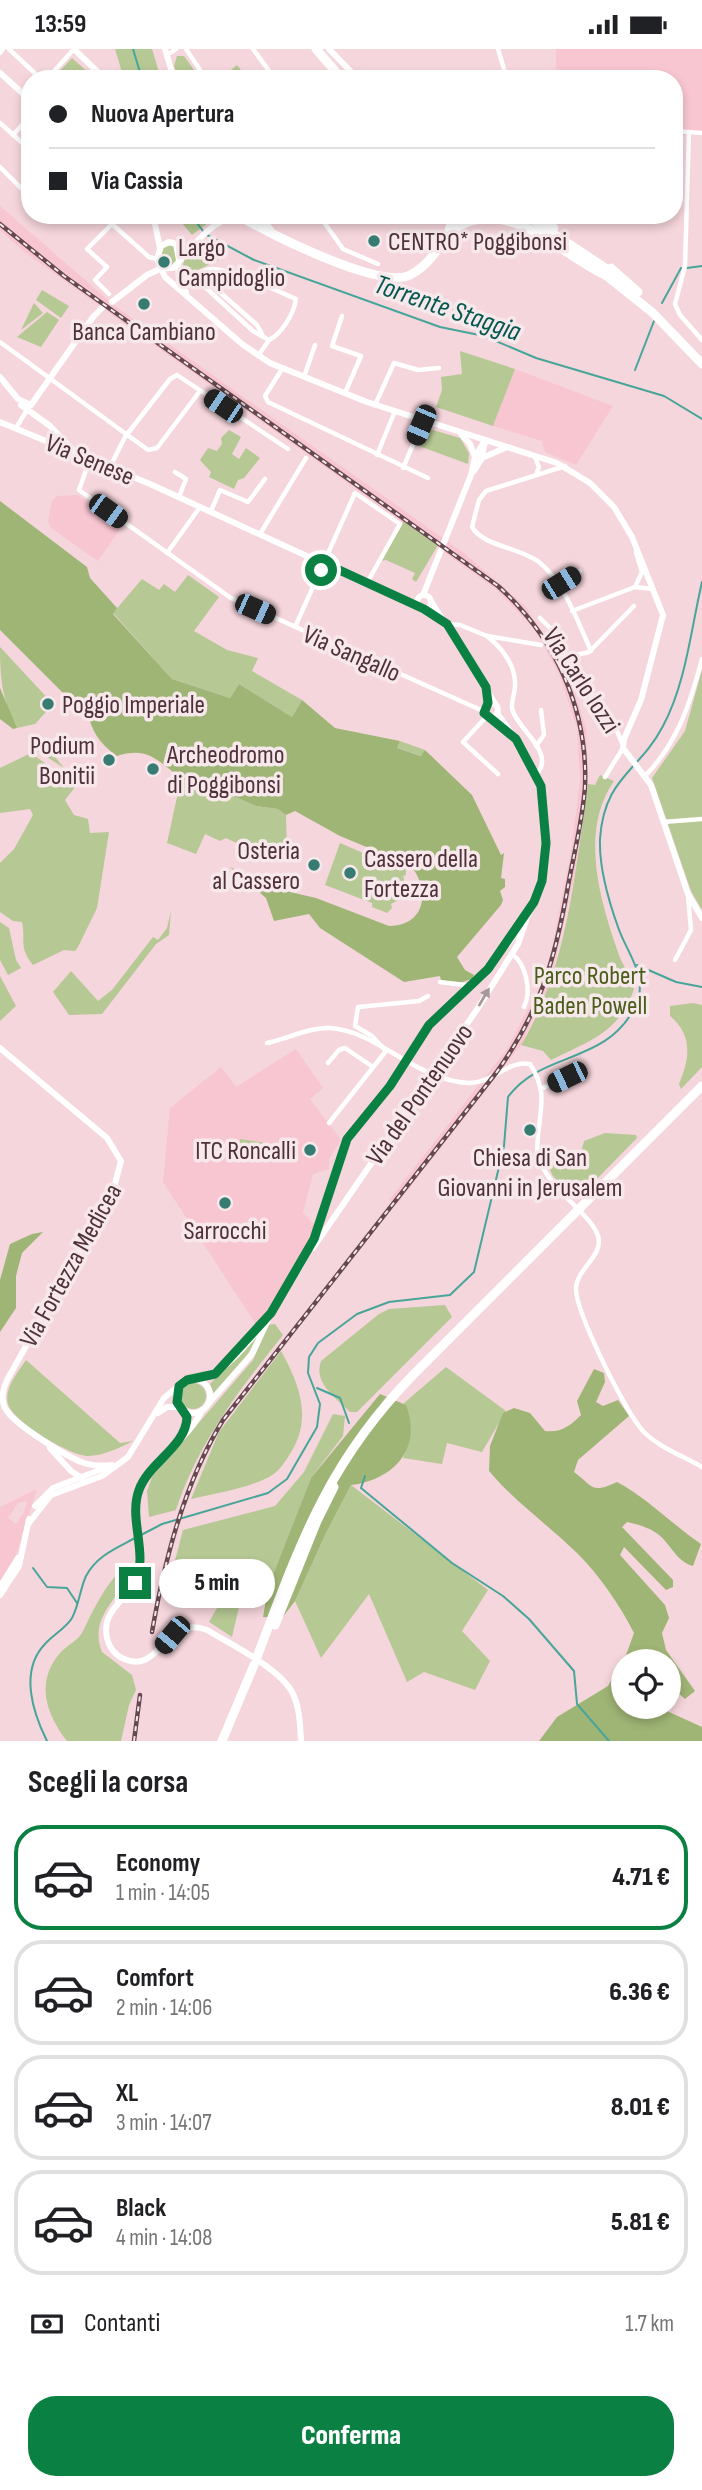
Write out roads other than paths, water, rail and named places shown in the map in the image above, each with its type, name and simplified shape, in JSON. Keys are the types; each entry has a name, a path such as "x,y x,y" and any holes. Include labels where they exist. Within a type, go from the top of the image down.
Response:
{"highway":[{"path":"308,49 326,70"},
{"path":"316,49 334,70"},
{"path":"253,224 273,236 389,279 415,273 445,238 466,224"},
{"path":"264,224 273,236"},
{"path":"445,238 450,224"},
{"path":"515,224 605,275"},
{"path":"527,224 605,275 666,324 702,363"},
{"path":"538,224 639,292"},
{"path":"552,224 613,269 702,354"},
{"path":"222,1741 258,1662 310,1519 347,1454 414,1374 702,1086"},
{"path":"227,1741 317,1521 352,1456 396,1400 702,1094"}],"main road":[{"path":"74,49 96,70"},
{"path":"329,49 349,70"},
{"path":"166,52 171,70"},
{"path":"0,73 21,92"},
{"path":"147,275 160,248 155,224"},
{"path":"113,302 147,275 162,268 171,269 193,242 215,224"},
{"path":"160,248 169,242 177,245 193,242"},
{"path":"177,245 177,284"},
{"path":"157,259 163,275 177,284 258,356 282,369 375,405 565,466 606,498 621,517 636,546 663,609 662,624 638,707 623,746 628,758 644,774 688,894 702,918"},
{"path":"0,379 28,406 103,307"},
{"path":"0,379 27,410 50,426 75,452"},
{"name":"Via Senese","path":"0,422 211,511 422,608 447,624"},
{"path":"46,440 54,438 50,426"},
{"path":"456,431 468,441 478,458"},
{"path":"433,575 431,600 422,608 417,602 433,575 485,440"},
{"path":"478,458 508,447"},
{"name":"Via Senese","path":"396,596 421,596"},
{"path":"421,596 431,600"},
{"name":"Via Senese","path":"431,600 496,705 490,714"},
{"name":"Via Senese","path":"486,687 488,703"},
{"path":"302,1741 293,1695 273,1672 243,1652 207,1630 187,1626 172,1635 153,1655 140,1661 124,1659 115,1653 107,1639 107,1621 138,1574 138,1493 142,1484 202,1410 253,1354 271,1313 300,1267 347,1139 434,1020 472,986 528,915 542,881 546,850 544,801 537,774 508,731 490,714 488,703 496,705"},
{"name":"Via del Pontenuovo","path":"300,1267 517,947 528,915"},
{"path":"509,942 515,941 517,947"},
{"name":"Via Fortezza Medicea","path":"0,1048 107,1137 121,1161 113,1191 7,1381 3,1396 6,1411"},
{"path":"321,1215 321,1225 327,1226"},
{"path":"29,1523 53,1494 110,1469 132,1452 167,1394 183,1382 215,1374 271,1313"},
{"path":"196,1379 208,1388 208,1404"},
{"path":"183,1382 176,1391 183,1410 183,1435"},
{"path":"154,1417 165,1407 202,1410"},
{"path":"6,1411 16,1424 62,1457 69,1469 82,1477"},
{"path":"6,1411 74,1459 110,1469"},
{"path":"66,1483 69,1469"},
{"path":"0,1595 16,1573 32,1511 42,1497 66,1483 110,1469"},
{"path":"0,1587 22,1550"}],"street":[{"path":"9,49 31,70"},
{"path":"55,70 74,49"},
{"path":"166,52 176,49"},
{"path":"186,49 200,70"},
{"path":"253,49 268,70"},
{"path":"498,49 504,70"},
{"path":"0,123 21,142"},
{"path":"13,135 21,126"},
{"path":"683,132 702,132"},
{"path":"689,132 685,266 675,303 680,315 702,340"},
{"path":"0,167 21,188"},
{"path":"109,294 94,280 107,267 87,249 112,224 149,257 157,259"},
{"path":"325,224 343,249 378,264"},
{"path":"177,284 195,275 220,270 296,299 292,313 258,356"},
{"path":"195,275 253,331 269,339"},
{"path":"342,316 332,345 361,356 345,394"},
{"path":"0,342 148,450 157,448 200,391"},
{"path":"304,378 315,345"},
{"path":"375,405 394,363 418,370 439,368"},
{"path":"282,369 266,394 268,402 428,478"},
{"path":"110,467 126,436 173,376 182,377 288,449"},
{"path":"16,428 27,410"},
{"path":"377,455 395,411"},
{"path":"404,468 423,421"},
{"path":"534,455 539,467 536,475"},
{"name":"Via Sangallo","path":"90,458 79,489 229,597 490,714"},
{"path":"260,534 306,458"},
{"path":"565,466 486,491 479,500 471,527 480,536 534,559 558,585 591,651"},
{"name":"Via Senese","path":"175,472 186,480 179,497"},
{"path":"211,511 220,490 248,502 265,479"},
{"path":"295,627 355,493 400,524 368,583"},
{"path":"167,553 201,507"},
{"path":"635,587 642,572 636,546"},
{"path":"558,585 580,571"},
{"path":"572,611 635,587 646,586 655,590"},
{"path":"564,658 591,651 634,606"},
{"name":"Via Carlo Iozzi","path":"540,618 555,633 564,658 611,717 623,746"},
{"name":"Via Carlo Iozzi","path":"447,624 460,625 487,636 541,645"},
{"path":"487,636 511,664 515,681 512,708 542,760 537,774"},
{"path":"644,774 668,750 680,729 702,659"},
{"path":"536,746 544,735 541,710"},
{"path":"490,714 463,742 498,774"},
{"path":"605,777 623,746"},
{"path":"663,822 702,818"},
{"path":"675,960 691,930 686,905 688,894"},
{"path":"511,954 524,968 527,997 524,1007"},
{"path":"440,982 472,986"},
{"path":"386,1051 372,1036 355,1026 358,1007 417,1001 428,996"},
{"path":"267,1043 332,1028 361,1036 405,1062 433,1073 475,1083 518,1065 531,1065 542,1085 538,1157 564,1198 589,1223 599,1244 577,1279 576,1292 586,1324 637,1424 652,1439 702,1467"},
{"path":"328,1063 343,1048 373,1067"},
{"path":"329,1123 386,1051"},
{"path":"542,1085 584,1069"}],"waterway":[{"name":"Torrente Staggia","path":"133,49 139,70"},
{"name":"Torrente Staggia","path":"198,224 203,231"},
{"name":"Torrente Staggia","path":"207,235 254,260 440,327 484,336 536,358 664,396 702,419"},
{"path":"687,268 702,266"},
{"path":"662,303 681,268"},
{"path":"635,370 654,321"},
{"name":"Torrente Staggia","path":"141,1535 162,1524 268,1493 287,1479 317,1427 320,1404 308,1373 309,1357 318,1343 357,1314 389,1302 450,1295 474,1272 504,1146 508,1097 522,1082 538,1072 608,1039 623,1026 635,1007 639,996 639,976 608,895 600,850 603,818 615,788 654,742 671,709 683,674 702,582"},
{"path":"637,965 676,982 702,987"},
{"path":"317,1388 340,1398 349,1423"},
{"path":"365,1476 361,1488 452,1563 503,1596 529,1619 574,1671 577,1704 609,1741"},
{"name":"Torrente Staggia","path":"47,1741 37,1718 31,1692 32,1667 37,1655 72,1618 86,1576 96,1563 137,1537"},
{"path":"33,1568 47,1587 67,1588 77,1603"}],"railway":[{"path":"0,224 64,276 498,586 536,628 551,651 564,676 581,729 585,786 582,811 563,913 551,962 535,1007 496,1073 223,1420 197,1470 178,1522 152,1632"},
{"path":"134,1741 140,1695"}],"place":[{"name":"CENTRO* Poggibonsi","path":"374,241"},
{"name":"Largo Campidoglio","path":"164,262"},
{"name":"Banca Cambiano","path":"144,304"},
{"name":"Poggio Imperiale","path":"48,704"},
{"name":"Podium Bonitii","path":"109,760"},
{"name":"Archeodromo di Poggibonsi","path":"153,769"},
{"name":"Osteria al Cassero","path":"314,865"},
{"name":"Cassero della Fortezza","path":"350,873"},
{"name":"Chiesa di San Giovanni in Jerusalem","path":"530,1130"},
{"name":"ITC Roncalli","path":"310,1150"},
{"name":"Sarrocchi","path":"225,1203"}],"park label":[{"name":"Parco Robert Baden Powell","path":"590,990"}]}
